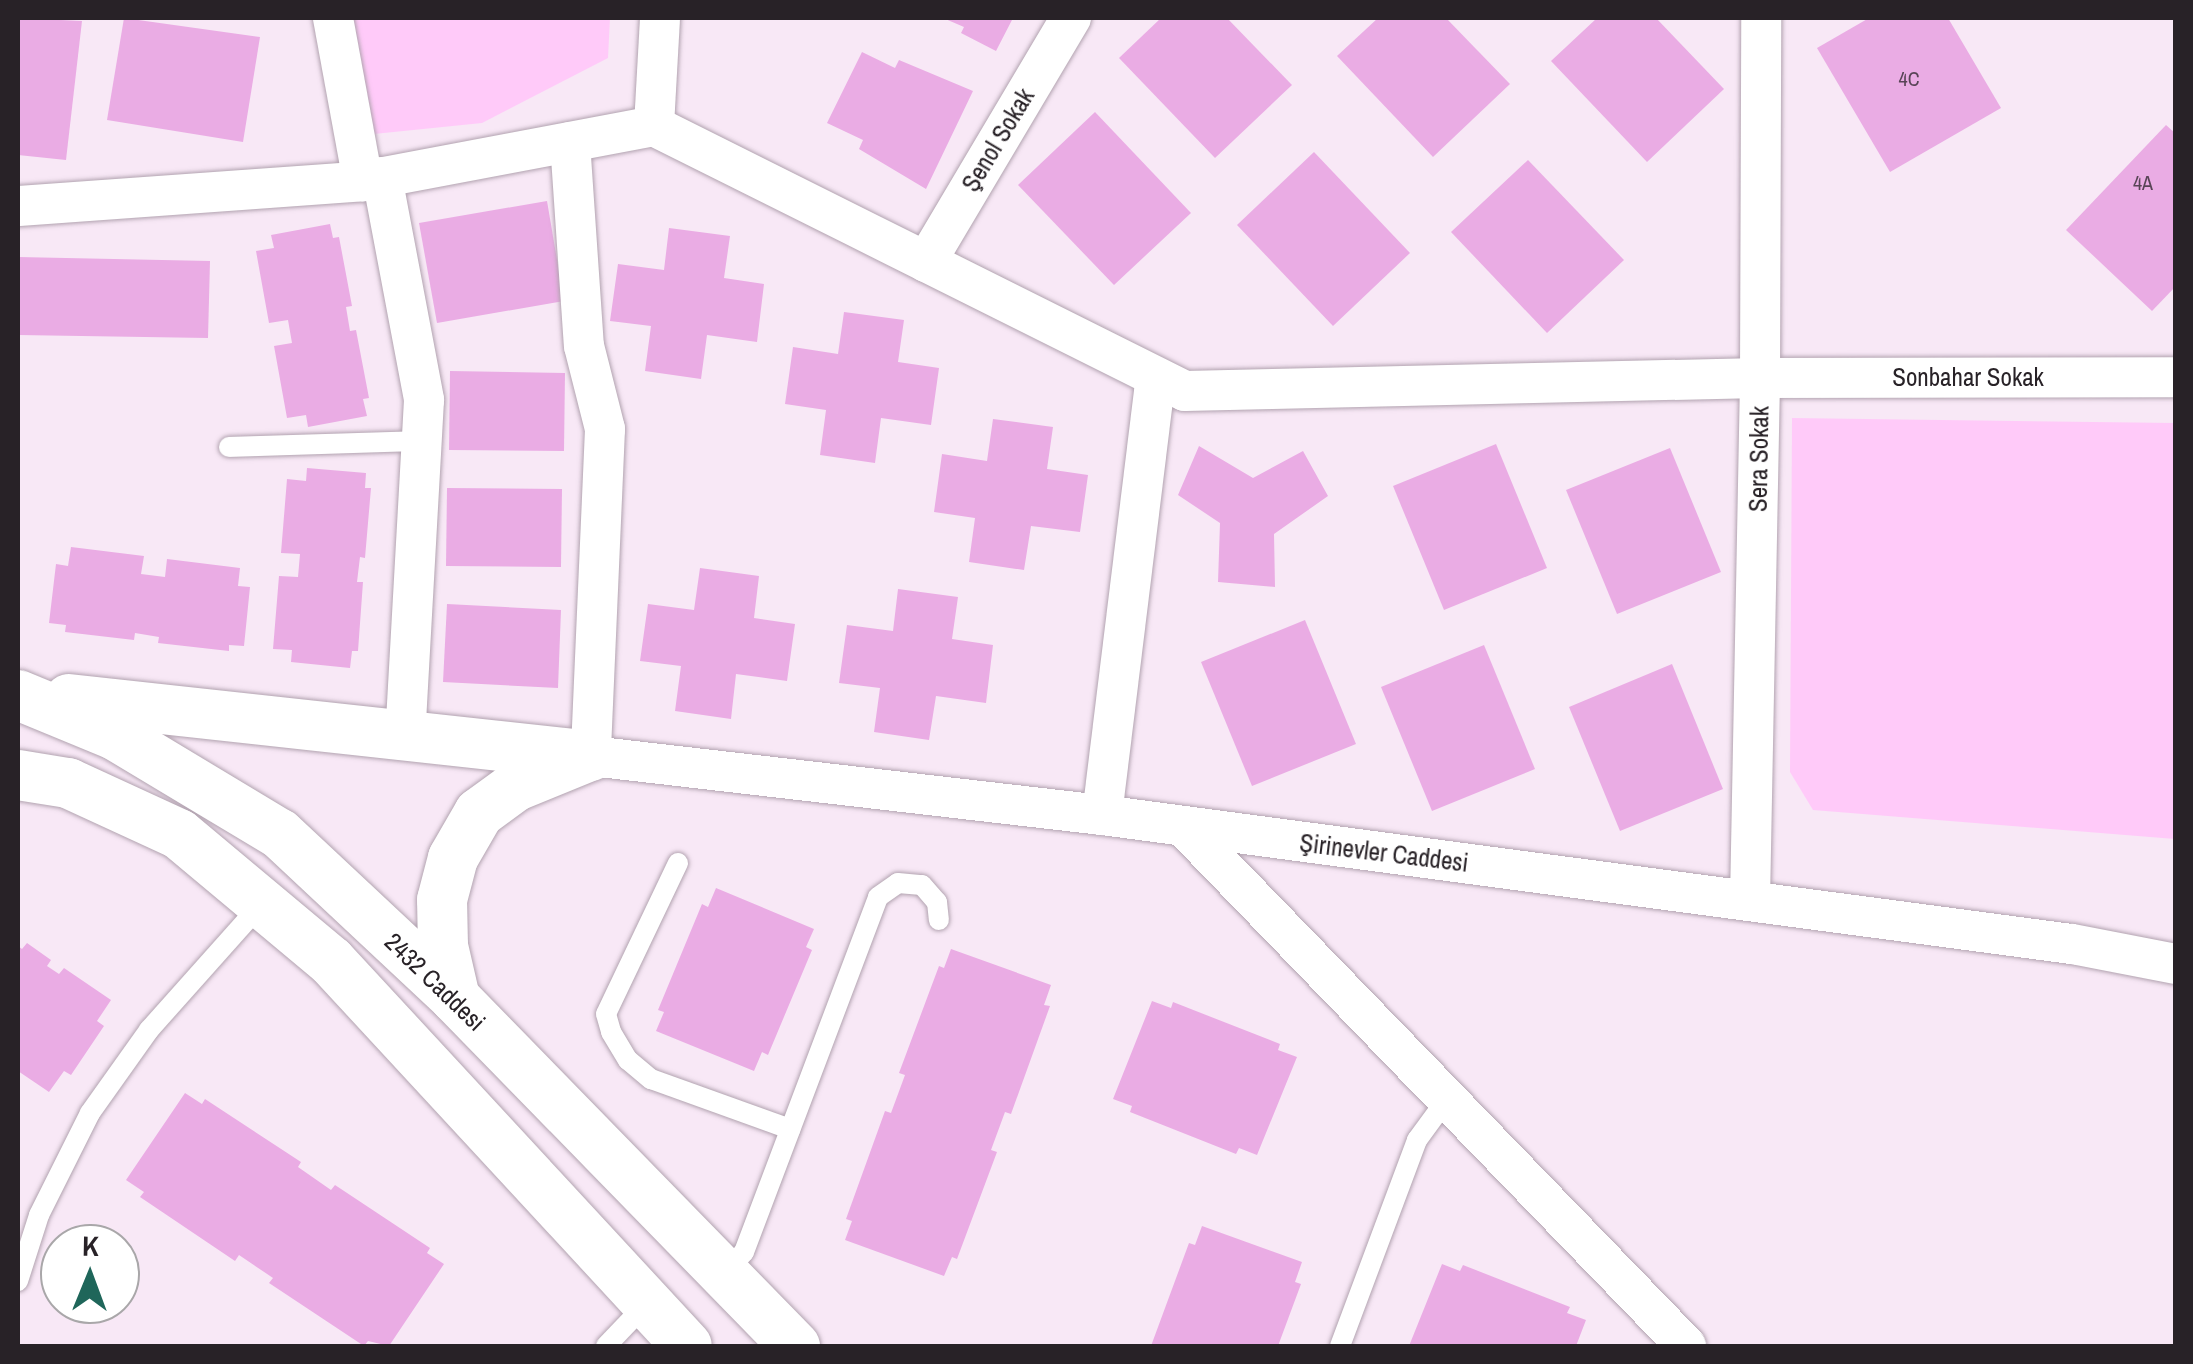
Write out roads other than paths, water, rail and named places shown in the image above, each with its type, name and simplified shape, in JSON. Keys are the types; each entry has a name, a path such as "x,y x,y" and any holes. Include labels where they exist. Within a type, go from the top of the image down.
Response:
{"street":[{"path":"333,18 424,400 405,735"},
{"path":"18,206 372,179 654,126 660,18"},
{"name":"Şenol Sokak","path":"926,262 1070,18"},
{"name":"Sera Sokak","path":"1750,901 1762,18"},
{"name":"Sonbahar Sokak","path":"654,126 1185,391 1760,378 2176,377"},
{"path":"570,142 584,346 605,429 591,756"},
{"path":"1102,815 1156,377"},
{"path":"18,694 591,756"},
{"name":"2432 Caddesi","path":"18,694 116,736 280,834 454,998 795,1346"},
{"path":"454,998 443,946 442,900 462,843 480,813 516,786 591,756"},
{"name":"Şirinevler Caddesi","path":"591,756 1102,815 2072,944 2176,964"},
{"path":"18,774 68,783 178,834 331,961 687,1346"},
{"path":"1184,827 1686,1346"}],"lane":[{"path":"228,447 422,441"},
{"path":"678,863 606,1014 611,1032 628,1060 652,1079 790,1130"},
{"path":"724,1274 744,1252 878,898 898,882 922,885 937,902 940,920"},
{"path":"18,1280 40,1215 100,1099 148,1030 262,903"},
{"path":"1340,1346 1417,1140 1447,1099"},
{"path":"606,1346 646,1303"}]}
